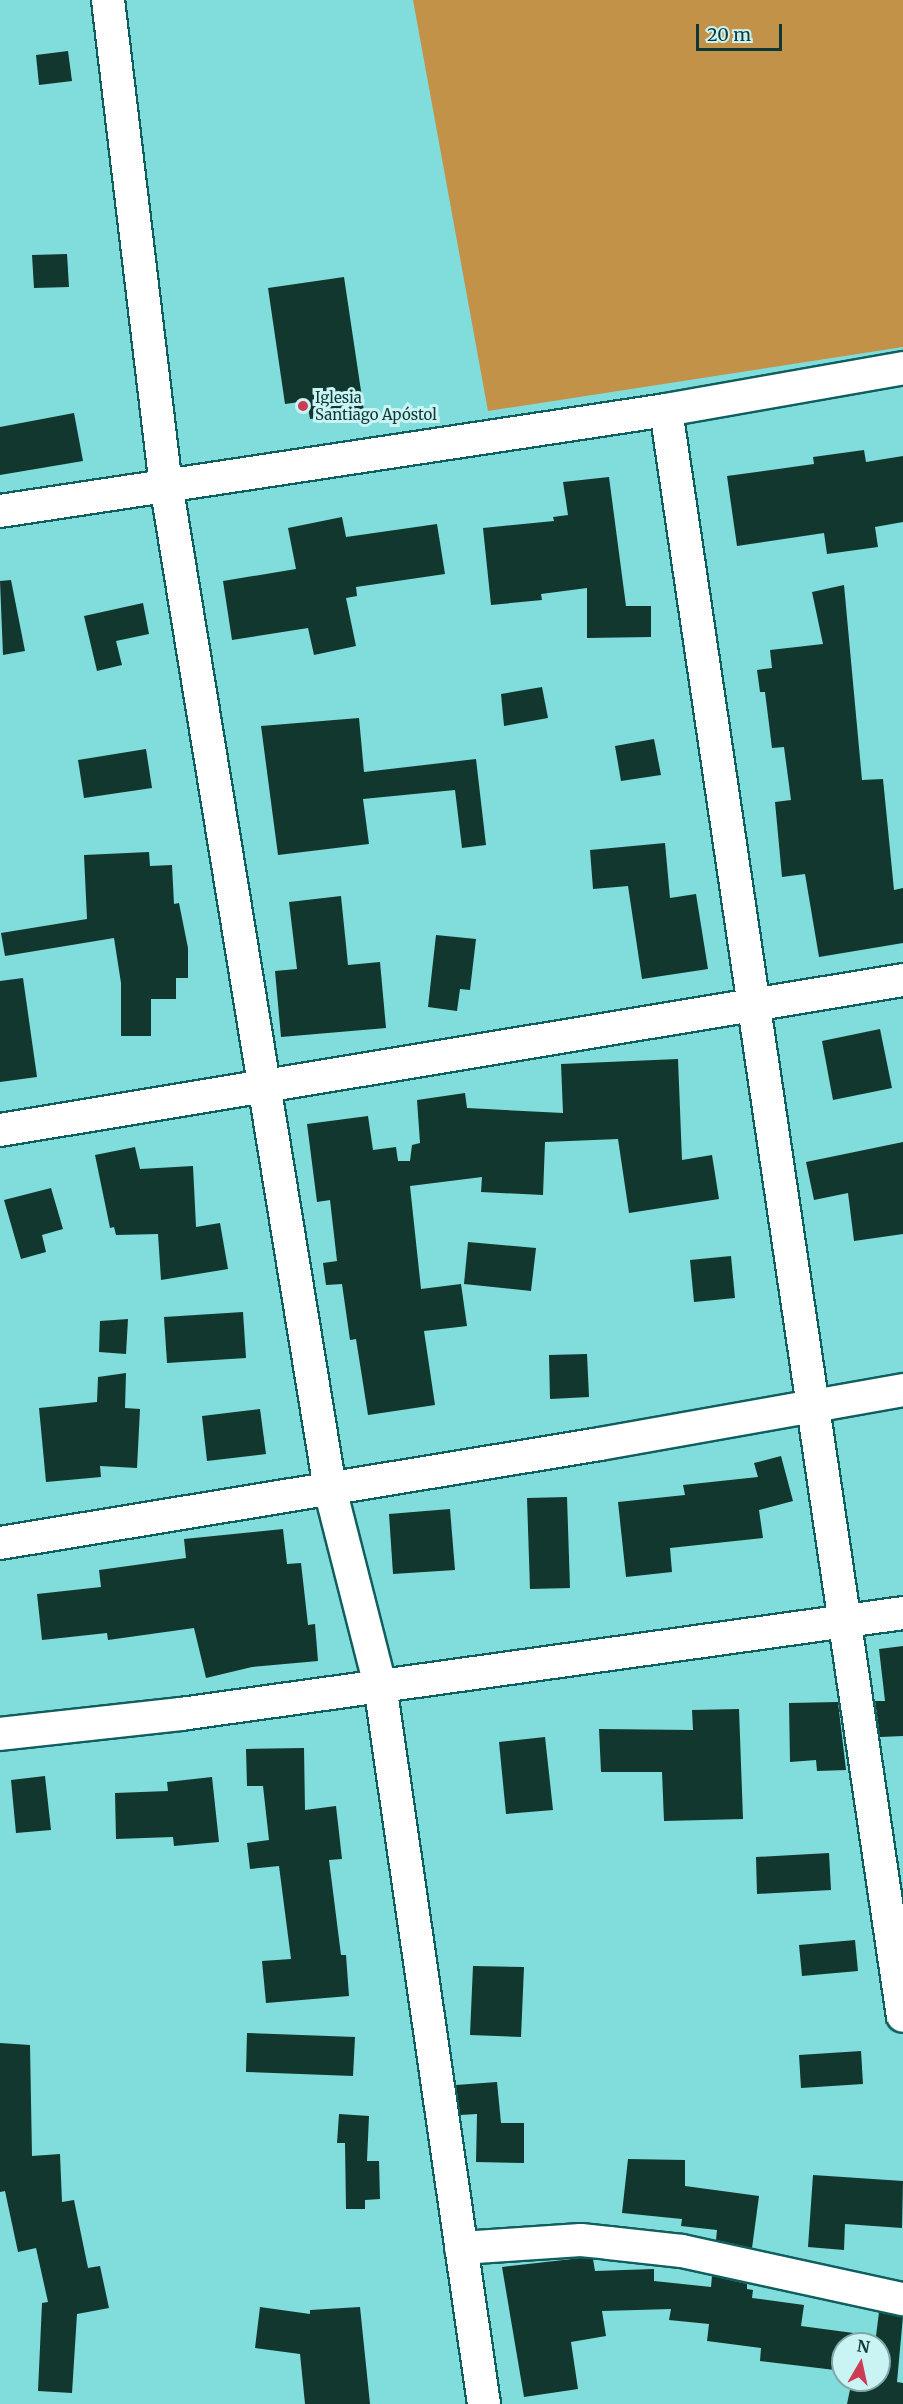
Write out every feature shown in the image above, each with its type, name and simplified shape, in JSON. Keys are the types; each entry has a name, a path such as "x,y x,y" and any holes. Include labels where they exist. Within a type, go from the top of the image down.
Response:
{"street":[{"path":"108,0 166,484 330,1489 380,1684 484,2404"},
{"path":"0,511 166,484 666,410 903,368"},
{"path":"666,410 757,1004 847,1621 892,1854 890,1943 903,2016"},
{"path":"0,1130 903,980"},
{"path":"0,1543 330,1489 903,1390"},
{"path":"0,1734 181,1714 380,1684 903,1613"},
{"path":"460,2248 581,2240 682,2251 903,2299"}],"shaded area":[{"path":"413,0 903,0 903,347 488,411"}],"building":[{"path":"68,51 72,81 39,85 36,55"},
{"path":"67,254 69,287 34,288 32,255"},
{"path":"344,277 364,411 310,419 307,401 285,404 268,288"},
{"path":"74,413 83,461 0,475 0,427"},
{"path":"864,450 866,462 903,456 903,522 875,527 878,547 827,554 824,533 737,546 727,476 814,464 813,457"},
{"path":"609,477 626,606 651,606 651,637 587,638 587,588 541,594 542,600 491,605 483,528 554,521 553,517 568,515 563,482"},
{"path":"342,517 346,537 437,524 445,574 356,587 357,596 346,598 356,646 314,655 308,628 232,640 223,581 296,569 288,528"},
{"path":"11,580 25,651 3,655 0,581"},
{"path":"844,585 862,780 883,779 894,890 903,888 903,943 819,957 805,874 782,877 775,802 791,800 784,747 772,748 765,692 760,692 757,670 772,668 770,650 823,644 812,592"},
{"path":"143,603 149,634 116,641 122,665 97,671 84,616"},
{"path":"542,687 548,718 504,726 501,694"},
{"path":"359,718 364,772 476,759 486,845 462,848 455,790 363,799 369,844 278,855 261,726"},
{"path":"654,739 661,775 621,781 615,746"},
{"path":"146,749 152,788 84,798 78,760"},
{"path":"665,843 670,898 696,894 708,969 642,979 628,886 593,889 590,850"},
{"path":"149,852 150,866 172,865 174,904 179,903 188,948 188,978 176,978 176,999 151,999 151,1036 121,1036 121,983 114,938 5,956 1,933 87,919 84,855"},
{"path":"341,896 348,965 380,962 386,1028 281,1037 275,971 297,969 289,902"},
{"path":"436,935 476,939 470,990 460,989 457,1011 428,1007"},
{"path":"23,978 37,1077 0,1082 0,981"},
{"path":"880,1029 892,1088 833,1100 822,1041"},
{"path":"678,1059 682,1160 712,1155 719,1199 629,1213 618,1139 545,1142 543,1195 481,1192 482,1177 410,1186 421,1289 461,1284 467,1326 424,1331 435,1405 368,1415 356,1339 350,1340 342,1284 326,1285 323,1263 337,1261 330,1200 317,1202 307,1124 368,1116 373,1150 396,1147 398,1161 410,1161 412,1145 420,1143 417,1100 465,1093 467,1108 563,1113 561,1064"},
{"path":"903,1142 903,1234 854,1241 848,1193 814,1200 806,1162"},
{"path":"135,1147 140,1169 193,1166 196,1227 220,1223 228,1269 161,1280 158,1234 116,1235 114,1227 110,1228 95,1155"},
{"path":"51,1188 63,1229 42,1235 46,1252 21,1259 4,1200"},
{"path":"468,1242 536,1248 531,1291 464,1284"},
{"path":"731,1256 735,1298 694,1302 690,1260"},
{"path":"243,1312 246,1358 167,1363 164,1317"},
{"path":"128,1319 126,1354 99,1352 100,1321"},
{"path":"587,1354 589,1397 550,1399 549,1355"},
{"path":"126,1373 125,1408 140,1409 137,1468 100,1466 101,1477 46,1482 39,1408 97,1402 98,1377"},
{"path":"260,1409 266,1454 207,1461 202,1416"},
{"path":"781,1456 793,1501 759,1510 763,1538 670,1548 672,1572 626,1577 618,1502 685,1495 683,1485 758,1477 754,1463"},
{"path":"567,1497 570,1588 530,1589 527,1498"},
{"path":"450,1509 455,1570 393,1574 389,1514"},
{"path":"283,1529 287,1564 301,1563 308,1625 315,1624 318,1661 252,1667 206,1678 194,1628 108,1640 107,1633 42,1640 37,1594 101,1587 99,1570 186,1558 184,1539"},
{"path":"903,1646 903,1736 880,1737 875,1701 885,1701 879,1649"},
{"path":"838,1702 846,1770 817,1771 816,1760 790,1762 789,1703"},
{"path":"739,1709 743,1819 664,1821 662,1772 601,1772 599,1729 693,1730 692,1710"},
{"path":"545,1737 553,1810 506,1814 499,1742"},
{"path":"304,1748 305,1810 336,1806 342,1859 329,1860 341,1955 346,1955 349,1996 266,2003 262,1961 291,1959 279,1866 250,1869 247,1843 269,1840 263,1786 247,1786 246,1749"},
{"path":"45,1776 51,1830 16,1833 11,1780"},
{"path":"212,1777 219,1842 174,1846 173,1837 116,1839 115,1793 168,1791 167,1782"},
{"path":"829,1853 831,1890 757,1894 756,1857"},
{"path":"855,1940 858,1971 802,1976 799,1945"},
{"path":"473,1966 524,1967 521,2037 470,2035"},
{"path":"247,2033 355,2037 353,2076 246,2072"},
{"path":"0,2043 30,2045 32,2156 60,2154 62,2202 74,2200 88,2268 100,2266 109,2308 77,2314 72,2393 38,2391 42,2303 48,2302 36,2248 18,2252 5,2191 0,2192"},
{"path":"861,2051 863,2084 801,2088 799,2055"},
{"path":"497,2082 501,2123 524,2123 524,2163 476,2162 477,2114 460,2115 456,2085"},
{"path":"339,2114 369,2116 367,2161 379,2161 380,2199 365,2200 365,2209 346,2209 345,2143 337,2143"},
{"path":"628,2159 685,2160 685,2186 759,2196 752,2248 716,2240 717,2230 681,2226 682,2219 622,2213"},
{"path":"813,2175 903,2181 902,2228 845,2224 844,2250 808,2247"},
{"path":"581,2258 593,2259 595,2271 654,2269 654,2281 711,2287 712,2276 747,2284 747,2289 753,2290 752,2298 804,2305 801,2326 846,2332 831,2332 831,2370 760,2361 761,2348 707,2341 709,2324 669,2320 671,2309 602,2311 606,2336 571,2342 578,2389 524,2397 502,2267"},
{"path":"260,2307 310,2314 310,2310 360,2307 370,2404 305,2404 300,2354 255,2348"},
{"path":"879,2312 903,2316 897,2382 903,2383 903,2404 847,2404 850,2392 891,2392 891,2332 876,2332"}],"place":[{"name":"Iglesia Santiago Apóstol","path":"303,406"}]}
